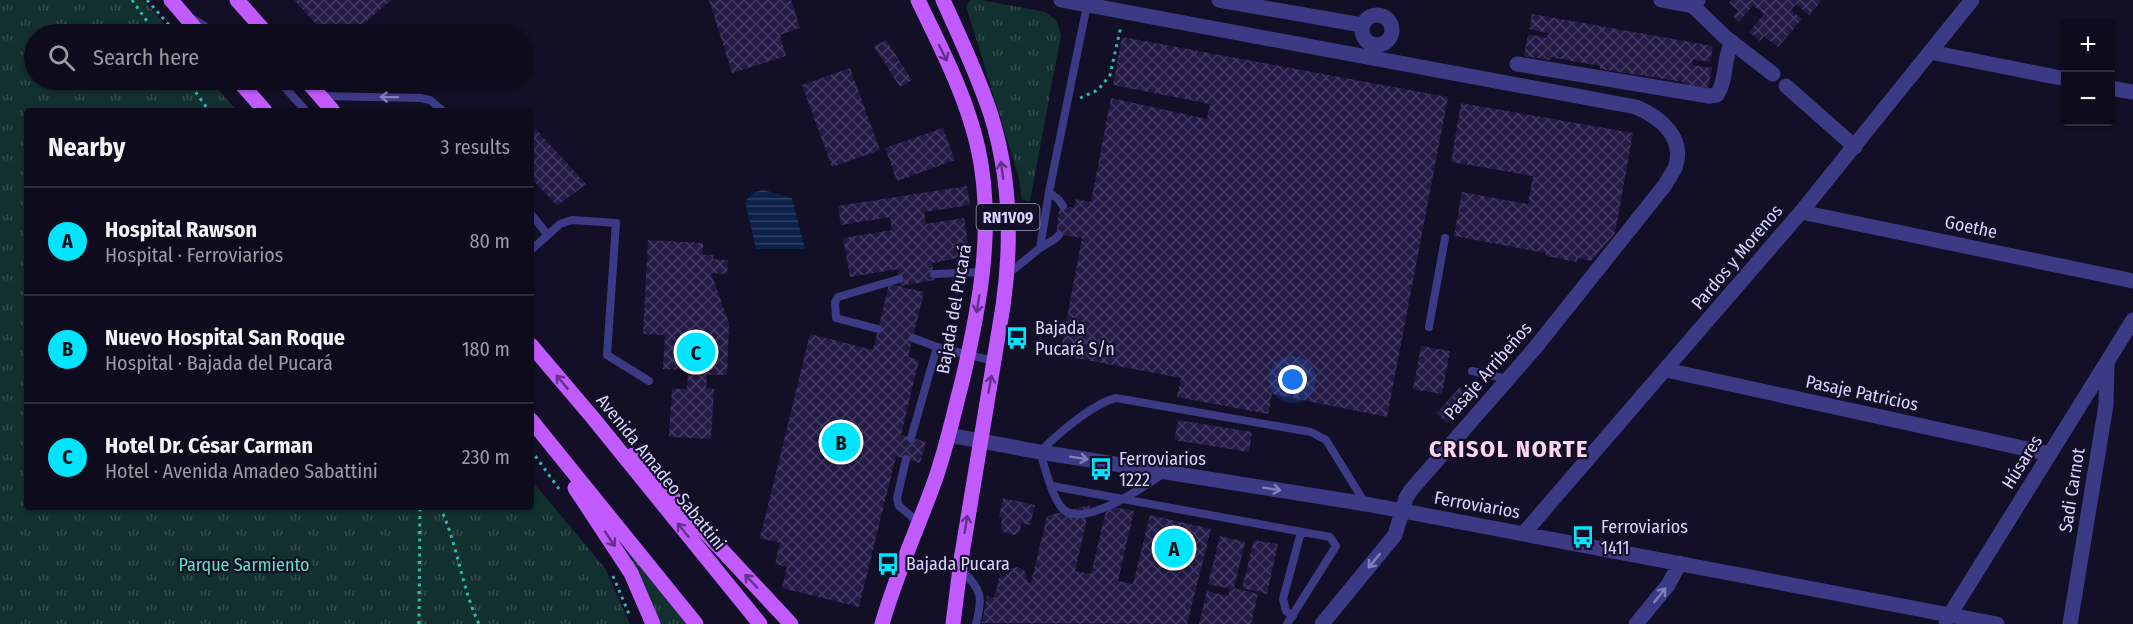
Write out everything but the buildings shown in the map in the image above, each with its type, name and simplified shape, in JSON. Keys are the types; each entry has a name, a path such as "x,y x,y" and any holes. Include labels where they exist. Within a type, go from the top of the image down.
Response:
{"main road":[{"path":"237,0 258,24"},
{"name":"Bajada del Pucará","path":"882,624 949,435 968,355 983,272 986,227 978,149 962,96 918,0"},
{"name":"RN1V09","path":"943,0 983,92 997,140 1008,219 1007,275 959,569 953,624"},
{"path":"175,5 191,24"},
{"path":"247,90 262,108"},
{"path":"315,90 330,108"},
{"name":"Avenida Amadeo Sabattini","path":"534,349 760,624"},
{"path":"593,418 657,478 791,624"},
{"path":"534,423 696,624"},
{"path":"545,436 561,468 632,573 653,624"},
{"path":"873,624 887,607"}],"street":[{"path":"1061,0 1125,12"},
{"path":"1219,0 1362,25"},
{"path":"1661,0 1695,3 1732,42 1773,74"},
{"name":"Pardos y Morenos","path":"1524,533 1801,212 1972,0"},
{"path":"1380,7 1390,23 1392,32 1387,41 1378,45 1368,42 1362,34 1362,25 1380,7"},
{"name":"Pasaje Arribeños","path":"1125,12 1636,107 1652,114 1666,126 1675,140 1677,153 1675,168 1665,184 1535,348 1411,490 1395,535 1322,624"},
{"path":"1517,64 1709,96 1717,95 1721,89 1726,54 1732,42"},
{"path":"1930,52 2061,78"},
{"path":"1786,86 1855,147"},
{"path":"2115,89 2133,92"},
{"name":"Goethe","path":"1801,212 2133,281"},
{"name":"Húsares","path":"1947,620 2133,320"},
{"name":"Sadi Carnot","path":"2070,624 2106,405 2107,362"},
{"name":"Pasaje Patricios","path":"1666,370 2050,454"},
{"name":"Ferroviarios","path":"949,435 980,442 1366,504 1680,563 1947,620 1997,624"},
{"path":"1636,624 1668,585 1680,563"}],"lane":[{"path":"175,5 203,24"},
{"path":"1041,248 1049,192 1086,5"},
{"path":"287,90 303,108"},
{"path":"325,108 320,96 420,98 430,100 439,108"},
{"path":"1049,192 1063,206"},
{"path":"534,218 548,234"},
{"path":"534,247 560,224 572,220 616,223 607,355 649,381"},
{"path":"1007,275 1059,235"},
{"path":"1429,327 1445,238"},
{"path":"934,274 983,272"},
{"path":"878,329 836,318 835,302 838,297 899,279"},
{"path":"913,338 938,347 994,361"},
{"path":"911,438 938,347"},
{"path":"1472,371 1507,379"},
{"path":"1166,472 1121,499 1092,513 1072,513 1065,511 1058,503 1041,452 1051,441 1101,403 1116,398 1311,432 1326,440 1366,504"},
{"path":"906,459 897,498 899,506 918,522"},
{"path":"1052,486 1330,537 1336,546 1287,624"},
{"path":"1293,616 1286,611 1283,599 1301,532"},
{"path":"959,569 975,582 978,588 980,596 976,624"}],"path":[{"path":"132,0 149,24"},
{"path":"147,0 168,24"},
{"path":"1067,103 1098,90 1110,75 1125,12"},
{"path":"195,90 207,108"},
{"path":"419,624 420,510"},
{"path":"441,510 452,537 470,604 479,624"}],"green space":[{"name":"Parque Sarmiento","path":"0,0 144,0 164,24 24,24 24,90 219,90 234,108 24,108 24,510 534,510 534,484 605,568 630,624 0,624"},
{"path":"971,0 1045,12 1057,21 1061,35 1030,201 1022,200 1019,178 966,6"},
{"path":"628,551 686,624 658,624"}],"water":[{"path":"763,190 792,198 805,249 756,249 745,201 755,192"}],"place":[{"name":"Bajada Pucará S/n","path":"1017,338"},
{"name":"Hotel Dr. César Carman","path":"696,352"},
{"name":"Nuevo Hospital San Roque","path":"841,442"},
{"name":"Ferroviarios 1222","path":"1101,469"},
{"name":"Ferroviarios 1411","path":"1583,537"},
{"name":"Hospital Rawson","path":"1174,548"},
{"name":"Bajada Pucara","path":"888,564"}],"district":[{"name":"CRISOL NORTE","path":"1509,449"}]}
